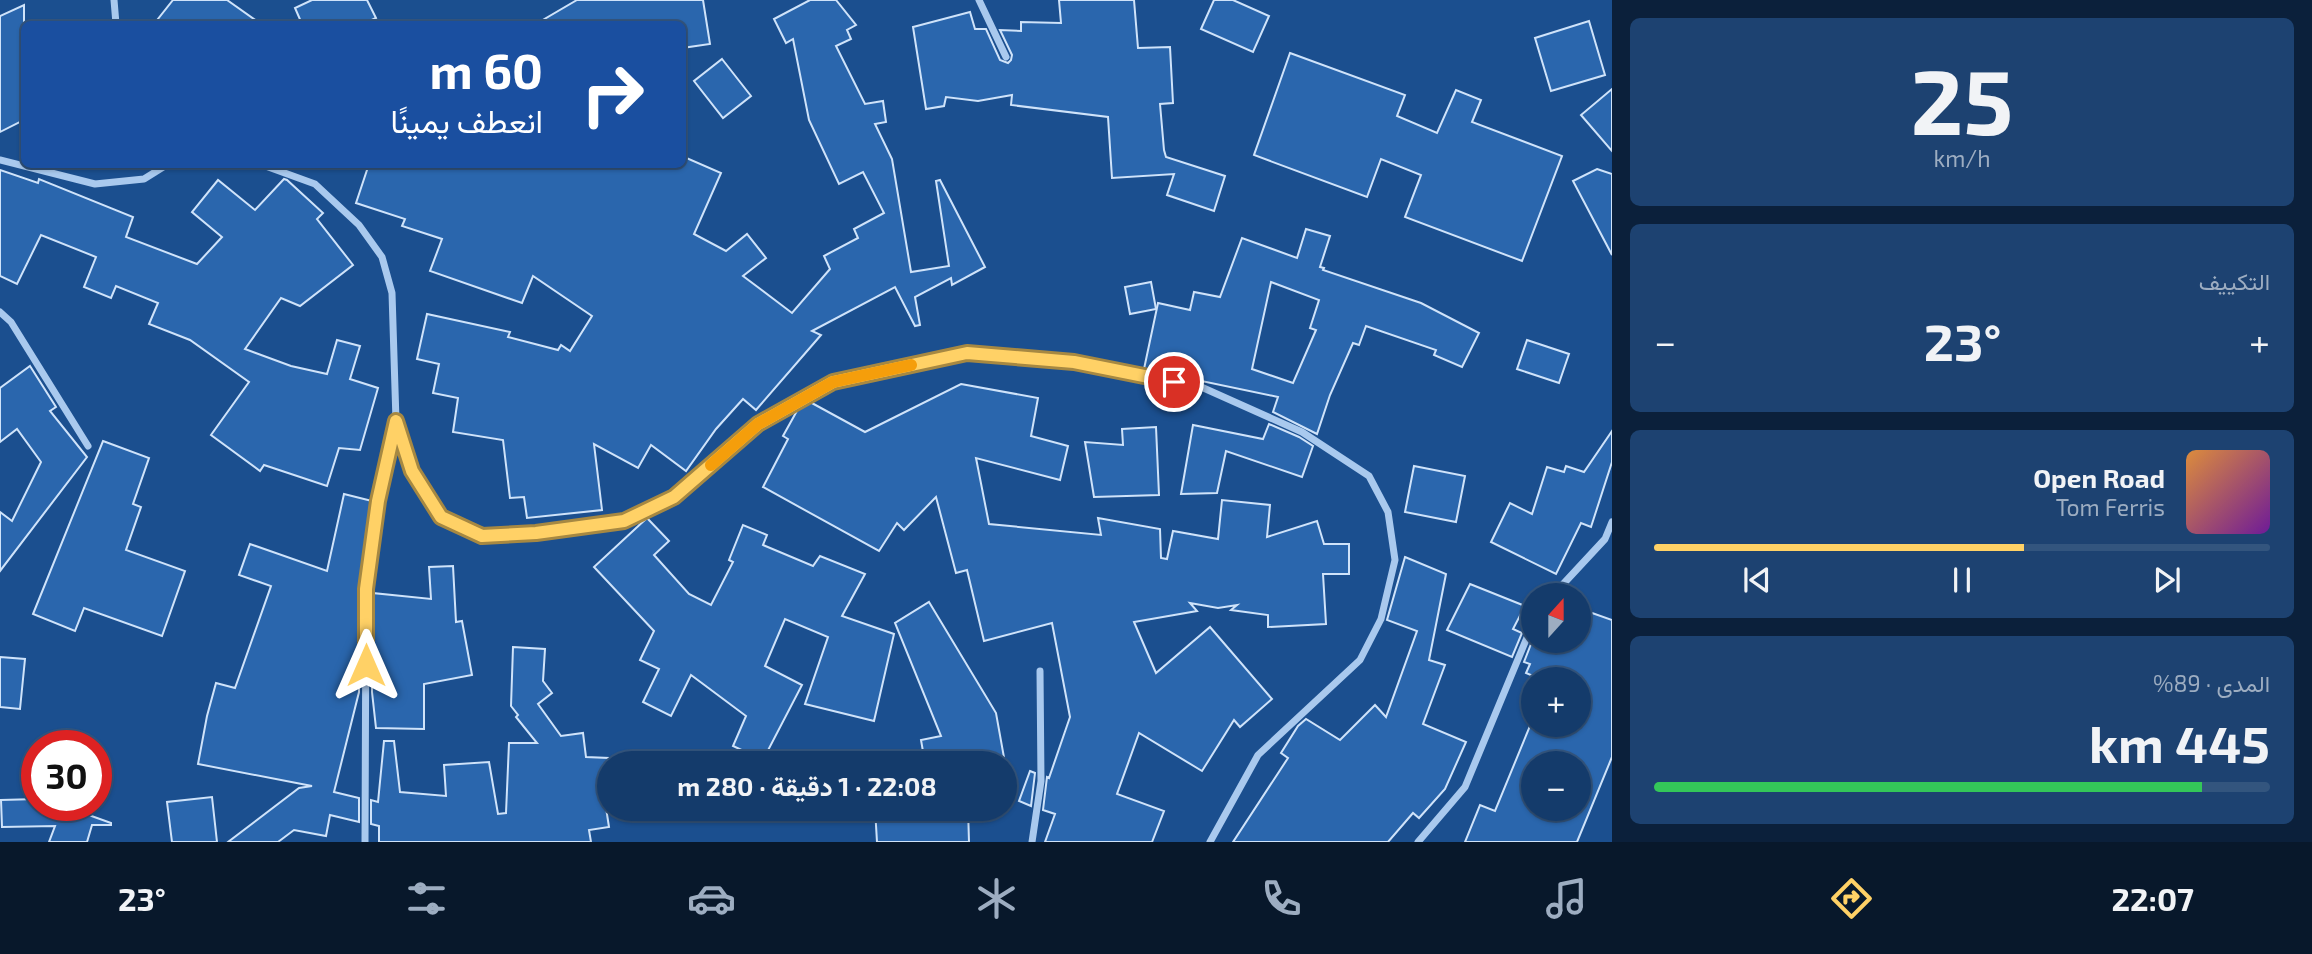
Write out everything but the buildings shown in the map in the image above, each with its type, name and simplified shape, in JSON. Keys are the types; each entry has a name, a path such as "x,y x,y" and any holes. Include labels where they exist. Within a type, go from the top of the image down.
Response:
{"street":[{"path":"114,0 116,21"},
{"path":"979,0 1006,57"},
{"path":"0,160 21,165"},
{"path":"32,168 95,184 144,179 162,168"},
{"path":"271,168 315,184 359,225 382,257 392,293 396,421 378,501 366,589 365,842"},
{"path":"0,312 11,322 88,446"},
{"path":"396,421 412,471 441,517 482,536 536,533 624,521 674,497 758,424 833,382 967,353 1074,362 1199,386 1302,432 1369,476 1388,512 1395,560 1381,619 1360,660 1258,755 1210,842"},
{"path":"1564,583 1605,539 1612,522"},
{"path":"1418,842 1465,787 1521,652"},
{"path":"1032,842 1041,780 1040,671"}],"slow traffic":[{"path":"711,465 758,424 833,382 911,365"}],"route":[{"path":"366,665 366,589 378,501 396,421 412,471 441,517 482,536 536,533 624,521 674,497 758,424 833,382 967,353 1074,362 1174,382"}]}
